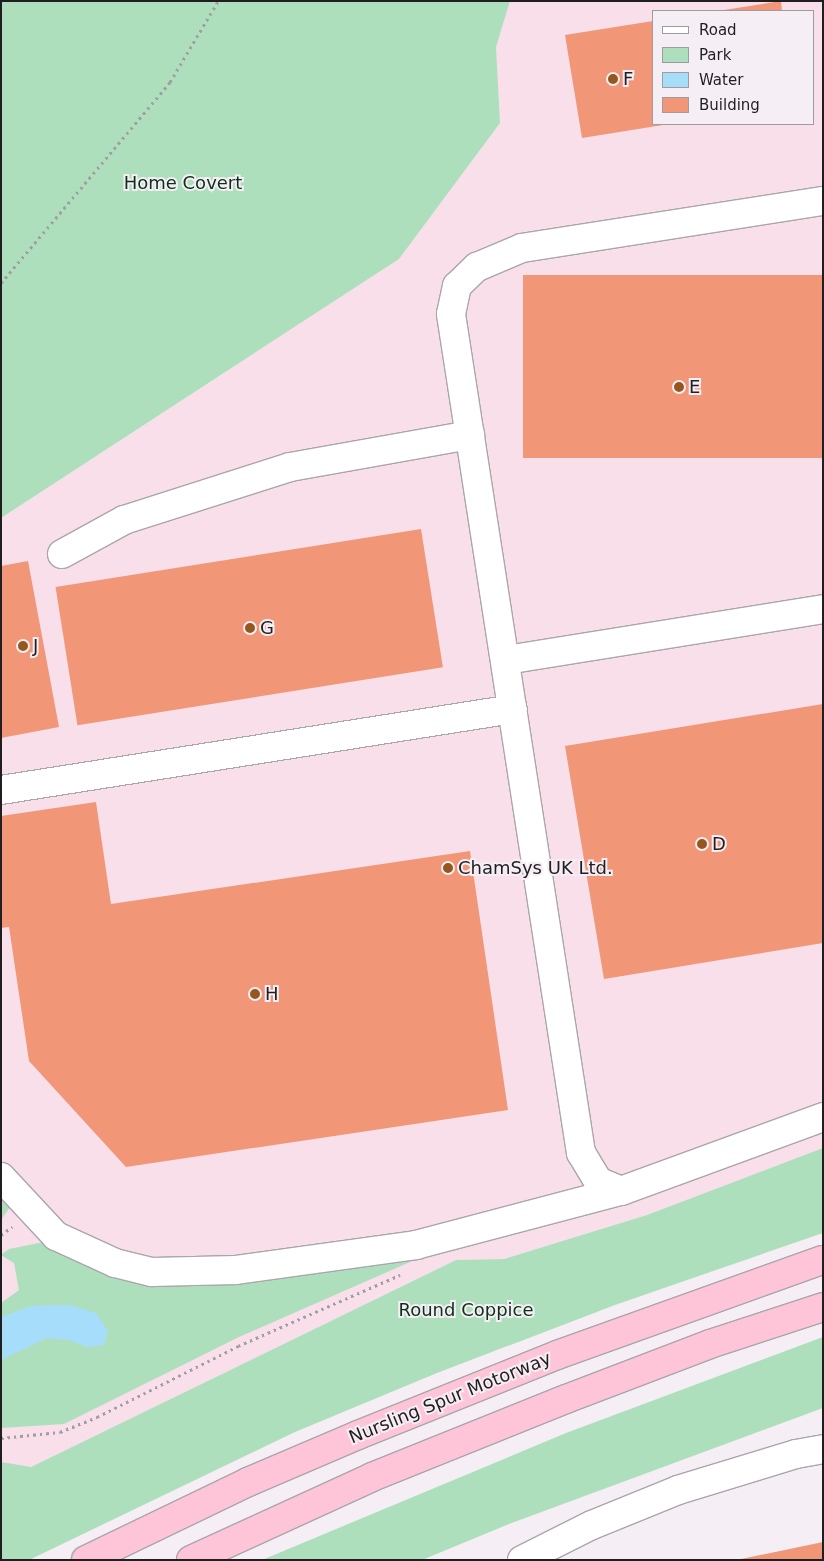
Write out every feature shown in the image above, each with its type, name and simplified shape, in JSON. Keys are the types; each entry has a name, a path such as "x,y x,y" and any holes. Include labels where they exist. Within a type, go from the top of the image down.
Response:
{"highway":[{"name":"Nursling Spur Motorway","path":"86,1560 248,1482 367,1432 557,1355 823,1260"},
{"path":"191,1560 372,1477 566,1399 710,1344 823,1307"}],"lane":[{"path":"621,1191 598,1181 581,1153 451,314 457,286 477,267 522,248 823,201"},
{"path":"62,554 124,520 290,467 470,435"},
{"path":"506,660 823,609"},
{"path":"1,790 513,709"},
{"path":"1,1176 56,1236 115,1263 152,1272 244,1270 416,1245 621,1191 823,1117"},
{"path":"522,1560 592,1525 678,1490 796,1454 823,1449"}],"path":[{"path":"1,283 170,82 218,1"},
{"path":"1,1438 60,1432 97,1417 238,1346 407,1272"}],"shaded area":[{"path":"510,1 823,1 823,1148 647,1215 504,1259 456,1260 31,1467 1,1467 1,518 399,259 500,123 496,47"}],"green space":[{"name":"Home Covert","path":"1,1 510,1 496,47 500,123 399,259 1,518"},
{"name":"Round Coppice","path":"823,1148 823,1233 615,1305 437,1373 295,1432 29,1560 1,1560 1,1462 31,1467 456,1260 504,1259 647,1215"},
{"path":"1,1196 10,1207 1,1220"},
{"path":"44,1242 69,1258 130,1277 426,1255 239,1337 64,1424 1,1428 1,1303 19,1290 14,1263 1,1255 9,1249"},
{"path":"823,1337 823,1408 509,1524 422,1560 262,1560 566,1433"}],"water":[{"path":"70,1305 96,1313 108,1331 104,1345 87,1347 69,1340 47,1338 1,1360 1,1317 31,1306"}],"building":[{"path":"781,1 782,10 724,10"},
{"name":"F","path":"652,21 652,125 663,125 582,138 565,35"},
{"name":"E","path":"523,275 823,275 823,458 523,458"},
{"name":"G","path":"421,529 443,667 77,725 56,587"},
{"name":"J","path":"28,561 59,727 1,738 1,566"},
{"name":"D","path":"823,704 823,943 604,979 565,746"},
{"name":"H","path":"96,802 111,904 470,851 508,1110 126,1167 29,1061 9,927 1,928 1,816"},
{"path":"823,1542 823,1560 741,1560 741,1559"}],"place":[{"name":"F","path":"613,79"},
{"name":"E","path":"679,387"},
{"name":"G","path":"250,628"},
{"name":"J","path":"23,646"},
{"name":"D","path":"702,844"},
{"name":"ChamSys UK Ltd.","path":"448,868"},
{"name":"H","path":"255,994"}]}
